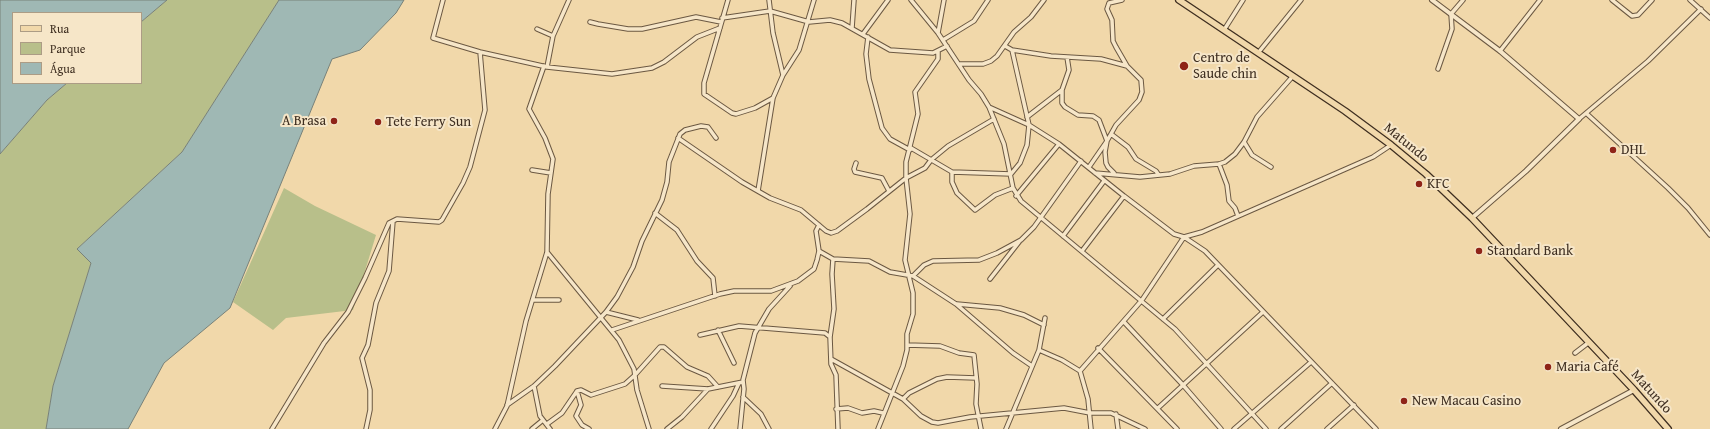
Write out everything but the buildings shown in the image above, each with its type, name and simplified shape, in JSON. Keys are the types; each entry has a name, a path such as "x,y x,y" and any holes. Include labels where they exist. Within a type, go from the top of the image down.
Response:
{"main road":[{"name":"Matundo","path":"1179,0 1345,111 1391,145 1426,174 1472,218 1588,343 1634,390 1668,429"}],"street":[{"path":"443,0 432,38 480,52 546,66 612,74 639,71 664,62 697,36 720,28"},
{"path":"495,429 507,406 526,321 547,252 548,194 552,155 529,109 546,66 553,36 569,0"},
{"path":"728,0 704,83 705,96 736,114 755,108 773,98"},
{"path":"769,0 783,75"},
{"path":"758,191 773,98 783,75 797,55 809,22 814,0"},
{"path":"852,28 854,0"},
{"path":"863,34 888,0"},
{"path":"911,0 938,33 989,107 1004,144 1016,196 1163,319 1207,364 1266,429"},
{"path":"938,33 944,0"},
{"path":"943,40 974,22 988,0"},
{"path":"960,64 982,64 991,61 1005,46 1014,32 1031,17 1044,0"},
{"path":"1089,167 1107,141 1116,124 1135,105 1142,92 1141,80 1127,66 1113,41 1112,20 1107,9 1109,3 1122,0"},
{"path":"1224,30 1243,0"},
{"path":"1258,54 1301,0"},
{"path":"1432,0 1500,51 1579,119"},
{"path":"1438,69 1452,29 1451,14 1463,0"},
{"path":"1500,51 1540,0"},
{"path":"1612,0 1632,16 1638,15 1652,0"},
{"path":"1690,0 1710,18"},
{"path":"1472,218 1526,171 1579,119 1587,114 1654,55 1701,10"},
{"path":"590,22 628,29 642,29 696,17 722,20 770,11 809,22 830,20 852,28 890,50 938,52 947,46"},
{"path":"538,30 553,36"},
{"path":"868,37 866,54 870,79 882,128 890,139 952,172 1011,174"},
{"path":"1005,46 1012,50 1067,57 1094,57 1127,66"},
{"path":"1011,174 1020,163 1027,146 1028,125 1012,50"},
{"path":"272,429 324,343 348,312 374,259 386,227 397,219 439,222 467,175 485,110 480,52"},
{"path":"878,429 883,413 893,395 903,366 914,303 905,255 910,214 906,178 906,162 918,114 915,92 938,59 938,52"},
{"path":"1067,57 1069,70 1062,90 1062,99 1065,107 1082,116 1096,117 1107,141 1105,152 1106,163 1110,170 1115,174"},
{"path":"1095,173 1140,177 1170,174 1194,166 1219,164 1225,162 1235,154 1244,142 1257,117 1292,76"},
{"path":"1027,117 1062,90"},
{"path":"989,107 1028,125 1058,144 1174,234 1184,237 1205,251 1354,405 1373,428"},
{"path":"1587,114 1668,188 1688,208 1710,234"},
{"path":"678,138 758,191 801,210 828,232 837,231 906,178 925,168 931,160 948,146 994,119"},
{"path":"507,406 534,386 555,366 606,312 617,297 633,267 665,191 669,162 678,138 685,130 701,126 708,127 716,138"},
{"path":"1111,134 1128,147 1136,159 1158,174"},
{"path":"1244,142 1252,155 1271,167"},
{"path":"1016,196 1058,144"},
{"path":"1080,371 1098,348 1124,322 1142,300 1184,237 1202,232 1373,157 1391,145"},
{"path":"990,279 1021,240 1034,227 1081,162"},
{"path":"856,163 854,169 855,172 882,178 889,191"},
{"path":"1219,164 1227,185 1230,201 1238,216"},
{"path":"532,170 551,173"},
{"path":"952,172 952,182 957,193 975,210 995,195 1013,188"},
{"path":"1063,236 1104,181"},
{"path":"1082,251 1124,196"},
{"path":"655,214 677,230 697,261 712,276 714,280 715,296"},
{"path":"366,429 370,410 370,390 362,358 368,345 376,303 389,271 393,221"},
{"path":"612,330 734,291 771,290 790,285 806,276 814,269 819,251 816,231 819,225"},
{"path":"913,276 924,265 933,262 979,260 997,253 1021,240"},
{"path":"819,251 839,261 858,259 869,261 890,272 913,276 956,304 1013,353 1032,366"},
{"path":"547,252 600,318 612,330 633,367 637,390 649,429"},
{"path":"833,259 832,283 834,309 830,336 831,360 836,375 836,409 838,429"},
{"path":"1163,319 1218,265"},
{"path":"711,429 734,396 741,382 757,327 769,309 790,285"},
{"path":"533,300 559,300"},
{"path":"956,304 1000,308 1024,315 1044,325"},
{"path":"606,312 640,320"},
{"path":"1158,408 1263,312"},
{"path":"1006,429 1039,350 1045,318"},
{"path":"1124,322 1183,385 1221,429"},
{"path":"700,335 739,326 825,333 830,336"},
{"path":"718,330 734,363"},
{"path":"1575,353 1588,343"},
{"path":"906,345 940,346 959,353 974,355 976,404 982,429"},
{"path":"577,391 581,390 589,395 621,386 635,376 662,346 687,367 708,376 718,387"},
{"path":"1098,348 1178,429"},
{"path":"1039,350 1071,364 1080,371 1088,399 1090,413 1090,428 1085,429"},
{"path":"831,360 893,395 904,399 921,416 932,422 1064,408 1090,413 1116,414 1145,429"},
{"path":"1234,429 1311,362"},
{"path":"904,399 909,393 937,379 947,377 976,378"},
{"path":"662,386 708,388 741,382"},
{"path":"740,429 743,397 741,382"},
{"path":"1280,429 1332,383"},
{"path":"534,386 542,420 550,429"},
{"path":"667,429 682,417 708,388"},
{"path":"1561,429 1634,390"},
{"path":"547,424 562,413 577,391"},
{"path":"577,391 580,405 576,416 582,425 589,429"},
{"path":"743,397 761,414 769,429"},
{"path":"1327,429 1354,405"},
{"path":"836,409 848,408 862,413 874,411 883,413"},
{"path":"1116,414 1118,429"},
{"path":"532,429 542,420"}],"green space":[{"path":"167,0 279,0 182,152 77,249 91,263 53,386 46,429 0,429 0,154 47,100 66,84 142,84 142,21"},
{"path":"284,188 315,206 376,235 353,310 286,318 273,330 233,302"}],"water":[{"path":"0,0 167,0 142,21 142,12 12,12 12,84 66,84 47,100 0,154"},
{"path":"279,0 404,0 396,13 360,50 332,59 230,308 164,363 128,429 46,429 53,386 91,263 77,249 182,152"}],"place":[{"name":"Centro de Saude chin","path":"1184,66"},
{"name":"A Brasa","path":"334,121"},
{"name":"Tete Ferry Sun","path":"378,122"},
{"name":"DHL","path":"1613,150"},
{"name":"KFC","path":"1419,184"},
{"name":"Standard Bank","path":"1479,251"},
{"name":"Maria Café","path":"1548,367"},
{"name":"New Macau Casino","path":"1404,401"}]}
